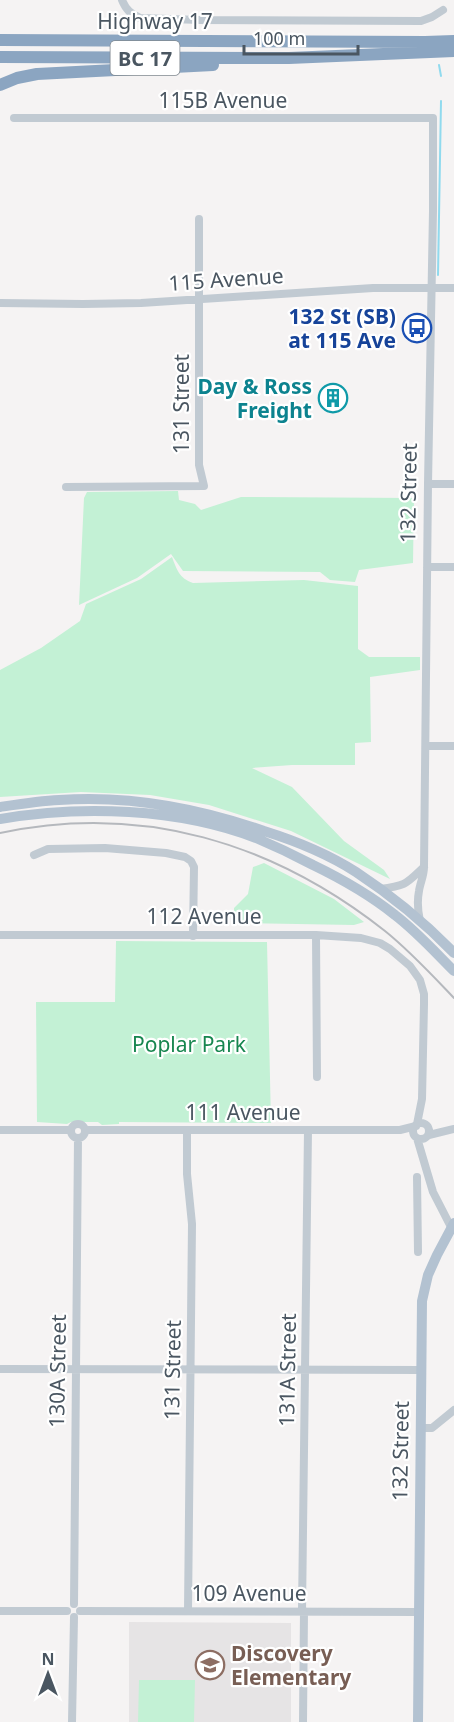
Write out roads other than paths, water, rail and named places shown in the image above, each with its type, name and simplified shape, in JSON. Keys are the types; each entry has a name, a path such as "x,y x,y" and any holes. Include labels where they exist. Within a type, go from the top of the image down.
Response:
{"highway":[{"path":"0,32 22,40"},
{"name":"Highway 17","path":"0,40 454,41"},
{"name":"Highway 17","path":"0,57 290,58 454,51"},
{"path":"0,85 17,78 37,74 178,68 290,58"}],"main road":[{"path":"0,807 88,799 145,802 195,810 230,819 290,839 354,871 401,904 452,947"},
{"path":"0,819 61,812 124,812 195,821 254,837 344,881 395,915 454,971"},
{"path":"433,950 452,947"},
{"name":"132 Street","path":"418,1722 422,1301 426,1280 436,1255 453,1226"}],"street":[{"path":"124,4 133,15 140,18 200,20 422,21 443,10"},
{"name":"115B Avenue","path":"14,118 433,118"},
{"name":"132 Street","path":"420,921 418,895 424,875 433,118"},
{"name":"131 Street","path":"66,487 204,486 199,465 199,219"},
{"name":"115 Avenue","path":"0,303 83,304 198,300 374,288 454,288"},
{"path":"428,484 454,484"},
{"path":"427,567 454,567"},
{"path":"426,746 454,746"},
{"path":"34,855 48,849 105,848 166,853 185,857 194,867 193,936"},
{"path":"380,889 406,884 424,867"},
{"name":"112 Avenue","path":"0,935 349,936 370,939 390,949 401,958"},
{"path":"316,935 318,1077"},
{"name":"132 Street","path":"401,958 416,974 424,994 422,1131 426,1166 433,1192 453,1226"},
{"path":"77,1123 84,1126 86,1130 84,1135 78,1138 72,1134 71,1130 77,1123"},
{"name":"111 Avenue","path":"86,1130 422,1131 452,1129"},
{"path":"0,1130 71,1130"},
{"name":"131 Street","path":"187,1130 187,1174 192,1224 188,1611"},
{"name":"131A Street","path":"303,1722 308,1130"},
{"name":"130A Street","path":"72,1722 78,1138"},
{"path":"417,1177 418,1252"},
{"path":"418,1198 433,1192"},
{"path":"0,1370 421,1370"},
{"path":"420,1428 432,1428 454,1410"},
{"name":"109 Avenue","path":"0,1611 418,1612"}],"waterway":[{"path":"439,65 441,76"},
{"path":"438,275 441,101"}],"railway":[{"path":"0,833 53,825 104,823 154,827 203,837 251,853 297,874 342,900 385,931 421,963 454,998"}],"place":[{"name":"132 St (SB) at 115 Ave","path":"417,328"},
{"name":"Day & Ross Freight","path":"333,398"},
{"name":"Discovery Elementary","path":"210,1665"}],"park label":[{"name":"Poplar Park","path":"189,1044"}]}
